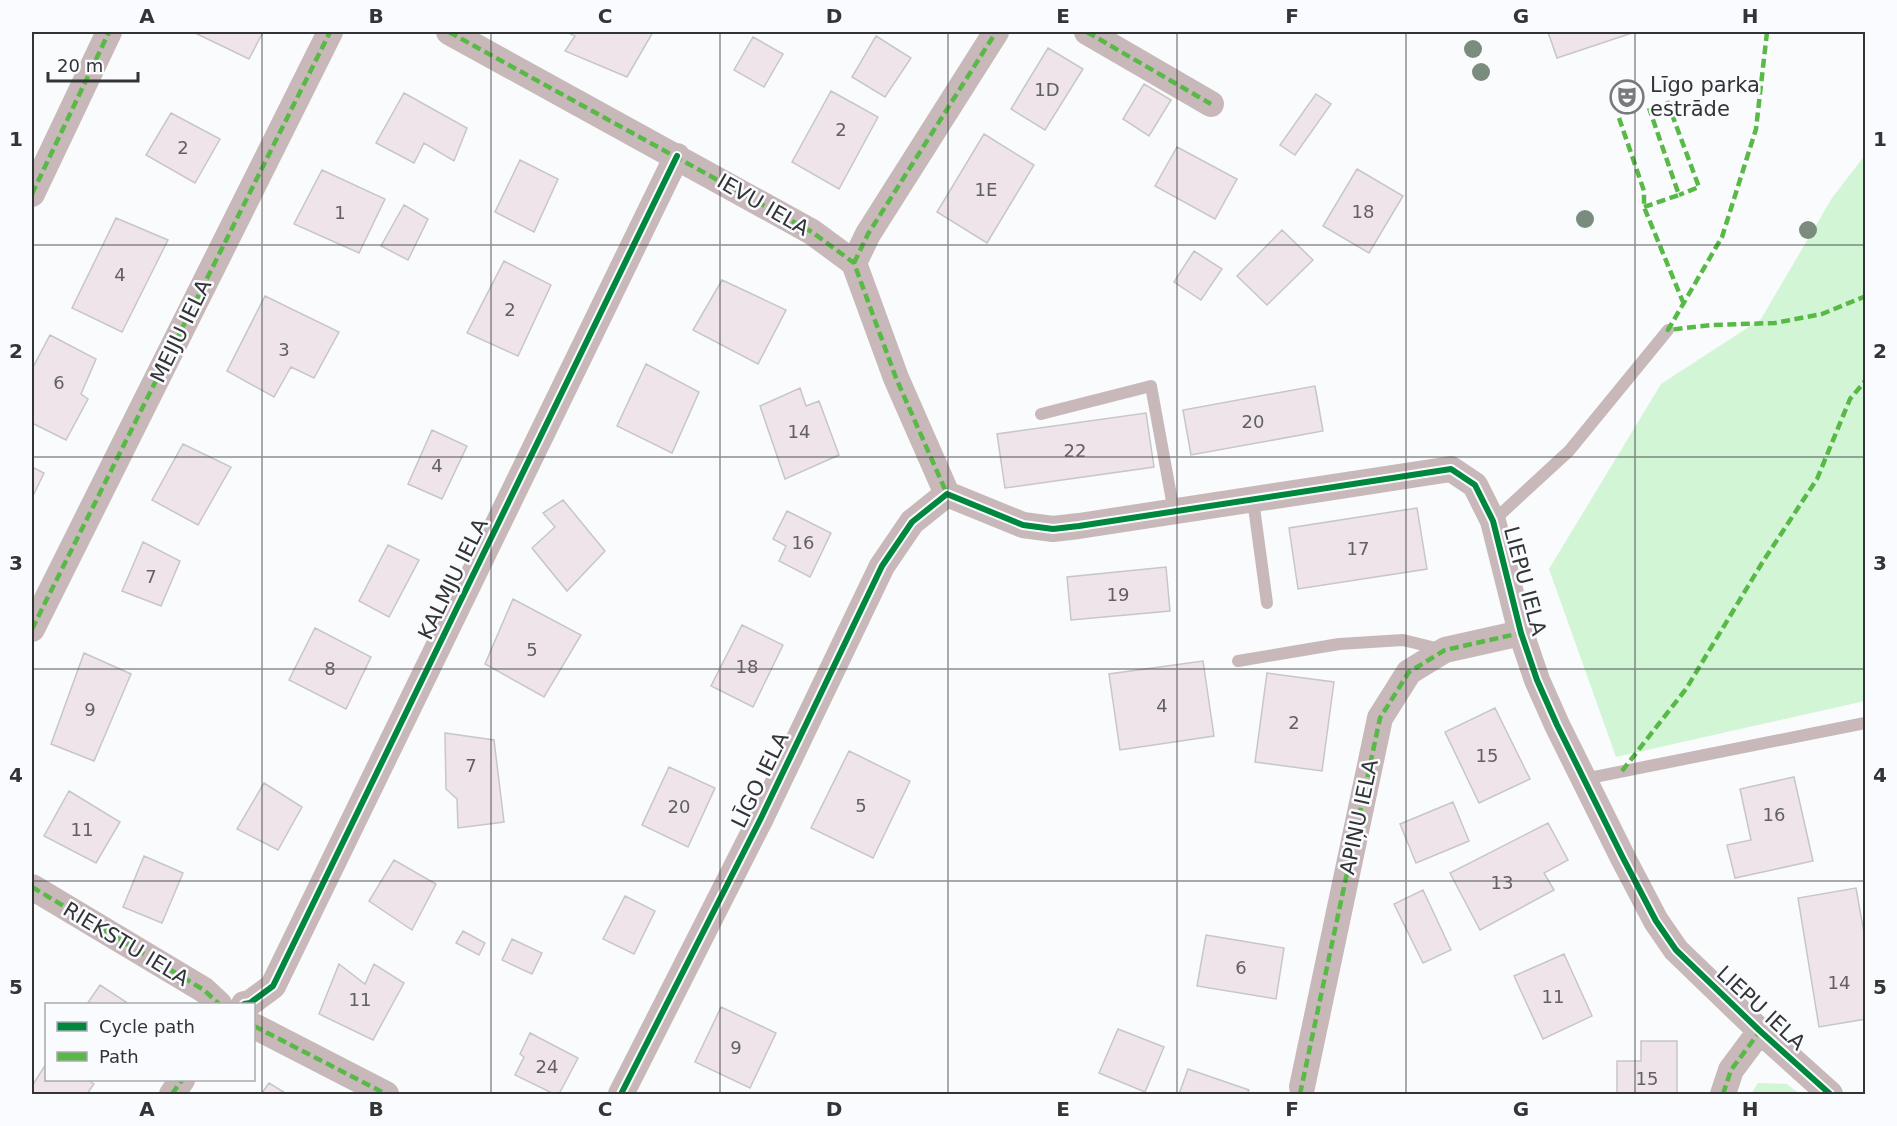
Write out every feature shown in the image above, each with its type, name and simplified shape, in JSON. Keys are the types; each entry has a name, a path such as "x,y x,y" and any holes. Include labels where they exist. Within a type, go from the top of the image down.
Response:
{"street":[{"path":"32,194 109,32"},
{"name":"MEIJU IELA","path":"32,629 330,32"},
{"name":"IEVU IELA","path":"449,32 812,232 854,262"},
{"path":"946,494 896,378 854,262 868,234 996,32"},
{"path":"1087,32 1211,104"},
{"name":"KALMJU IELA","path":"250,1003 273,986 677,156"},
{"name":"LIEPU IELA","path":"946,494 1023,525 1053,529 1451,469 1475,485 1492,521 1521,633 1537,680 1656,921 1676,950 1830,1095"},
{"name":"LĪGO IELA","path":"621,1095 761,818 882,566 912,522 946,494"},
{"name":"APIŅU IELA","path":"1302,1087 1380,718 1408,672 1445,650 1521,633"},
{"name":"RIEKSTU IELA","path":"32,887 204,990 217,1003"},
{"path":"255,1027 386,1095"},
{"path":"1723,1095 1731,1070 1760,1031"},
{"path":"172,1095 181,1081"}],"lane":[{"path":"1492,521 1569,451 1668,330"},
{"path":"1041,414 1151,386 1174,512"},
{"path":"1253,500 1267,603"},
{"path":"1238,662 1339,644 1403,640 1445,650"},
{"path":"1584,779 1864,723"}],"green space":[{"path":"1865,155 1865,701 1616,757 1549,569 1661,384 1761,319 1832,198"},
{"path":"1758,1083 1787,1084 1800,1094 1751,1094"}],"building":[{"path":"193,32 263,32 249,59"},
{"path":"566,32 653,32 627,77 565,51 575,36"},
{"path":"1548,32 1635,32 1557,58"},
{"path":"876,36 911,58 885,97 852,77"},
{"path":"753,37 783,54 764,87 734,70"},
{"path":"1048,48 1083,69 1045,130 1011,109"},
{"path":"1144,84 1171,100 1149,136 1123,119"},
{"path":"831,91 878,117 839,189 792,162"},
{"path":"404,93 467,128 454,161 424,143 414,163 376,143"},
{"path":"1316,94 1331,104 1295,155 1280,145"},
{"path":"171,113 220,139 195,183 146,155"},
{"path":"984,134 1034,165 987,243 937,212"},
{"path":"1177,147 1237,179 1215,219 1155,186"},
{"path":"520,160 558,179 534,232 495,212"},
{"path":"1357,169 1403,196 1369,253 1323,226"},
{"path":"322,170 385,199 359,253 294,224"},
{"path":"404,205 428,219 408,260 381,246"},
{"path":"116,218 168,240 122,332 72,308"},
{"path":"1282,230 1313,260 1267,305 1237,276"},
{"path":"1194,251 1222,269 1201,300 1174,282"},
{"path":"504,261 551,285 518,356 467,333"},
{"path":"722,280 786,310 758,364 693,330"},
{"path":"265,296 339,332 314,378 291,367 274,397 227,371"},
{"path":"50,335 96,359 81,394 88,399 66,440 32,423 32,369"},
{"path":"646,364 699,392 672,453 617,426"},
{"path":"1315,386 1323,431 1191,455 1183,410"},
{"path":"800,388 806,406 819,401 839,455 785,479 760,406"},
{"path":"1146,413 1154,467 1005,488 997,434"},
{"path":"432,430 467,446 442,499 408,484"},
{"path":"183,444 231,467 198,525 152,500"},
{"path":"32,467 44,473 32,498"},
{"path":"563,500 605,551 567,591 532,548 555,527 543,513"},
{"path":"1417,508 1427,569 1298,589 1289,528"},
{"path":"787,511 831,533 810,577 779,561 786,546 773,539"},
{"path":"143,542 180,561 161,606 122,591"},
{"path":"388,545 419,560 389,617 359,601"},
{"path":"1166,567 1170,611 1071,620 1067,577"},
{"path":"513,599 581,635 544,697 485,664"},
{"path":"742,625 783,645 753,707 711,686"},
{"path":"315,628 371,657 346,709 289,680"},
{"path":"84,653 131,674 94,761 51,744"},
{"path":"1203,661 1214,736 1120,750 1109,674"},
{"path":"1267,673 1334,682 1322,771 1255,762"},
{"path":"1495,708 1530,779 1479,803 1445,732"},
{"path":"445,733 494,740 504,822 458,828 457,799 446,789"},
{"path":"849,751 910,781 873,858 811,828"},
{"path":"669,767 715,788 688,847 642,825"},
{"path":"1794,777 1813,861 1735,878 1727,845 1751,840 1740,789"},
{"path":"264,783 302,807 278,850 237,829"},
{"path":"69,791 120,822 96,863 44,836"},
{"path":"1453,802 1469,841 1416,863 1400,824"},
{"path":"1548,823 1568,860 1544,873 1554,890 1480,930 1450,873"},
{"path":"144,856 183,873 162,923 123,907"},
{"path":"394,860 436,884 412,930 369,901"},
{"path":"1856,888 1866,944 1866,1019 1819,1027 1798,898"},
{"path":"1423,890 1451,950 1423,963 1394,904"},
{"path":"625,896 655,911 634,954 603,939"},
{"path":"463,931 485,943 479,955 456,943"},
{"path":"1206,935 1284,948 1276,999 1197,986"},
{"path":"512,939 542,953 532,974 502,960"},
{"path":"1564,954 1592,1016 1543,1039 1514,976"},
{"path":"339,964 365,984 374,964 404,983 373,1040 319,1014"},
{"path":"100,985 127,1003 88,1003"},
{"path":"721,1007 776,1033 750,1088 695,1062"},
{"path":"1118,1029 1164,1047 1145,1092 1099,1073"},
{"path":"530,1033 578,1058 559,1094 554,1094 515,1075 524,1057 520,1054"},
{"path":"1641,1041 1677,1041 1677,1094 1617,1094 1617,1061 1641,1061"},
{"path":"45,1066 45,1081 90,1081 94,1084 87,1094 32,1094 32,1086"},
{"path":"1188,1069 1249,1090 1247,1094 1179,1094"},
{"path":"269,1083 287,1094 261,1094"}],"marked path":[{"path":"32,194 109,32"},
{"path":"32,629 330,32"},
{"path":"449,32 812,232 854,263 896,378 947,494"},
{"path":"854,263 868,234 996,32"},
{"path":"1087,32 1211,104"},
{"path":"1767,32 1756,129 1722,237 1668,330 1712,325 1775,323 1822,314 1866,296"},
{"path":"1667,101 1699,187 1679,195"},
{"path":"1644,207 1679,195 1649,108"},
{"path":"1619,118 1644,191 1644,207 1683,302"},
{"path":"1622,771 1686,689 1762,563 1817,479 1850,399 1866,380"},
{"path":"1300,1094 1380,718 1409,672 1445,650 1521,633"},
{"path":"32,887 204,990 218,1003"},
{"path":"255,1027 386,1094"},
{"path":"1723,1094 1731,1070 1760,1031"},
{"path":"172,1094 181,1081"}],"cycle path":[{"path":"250,1003 273,986 677,156"},
{"path":"621,1094 761,818 882,566 912,522 947,494 1023,525 1053,529 1451,469 1475,485 1493,521 1521,633 1537,680 1557,725 1656,921 1676,950 1830,1094"}],"place":[{"name":"Līgo parka estrāde","path":"1627,97"}]}
